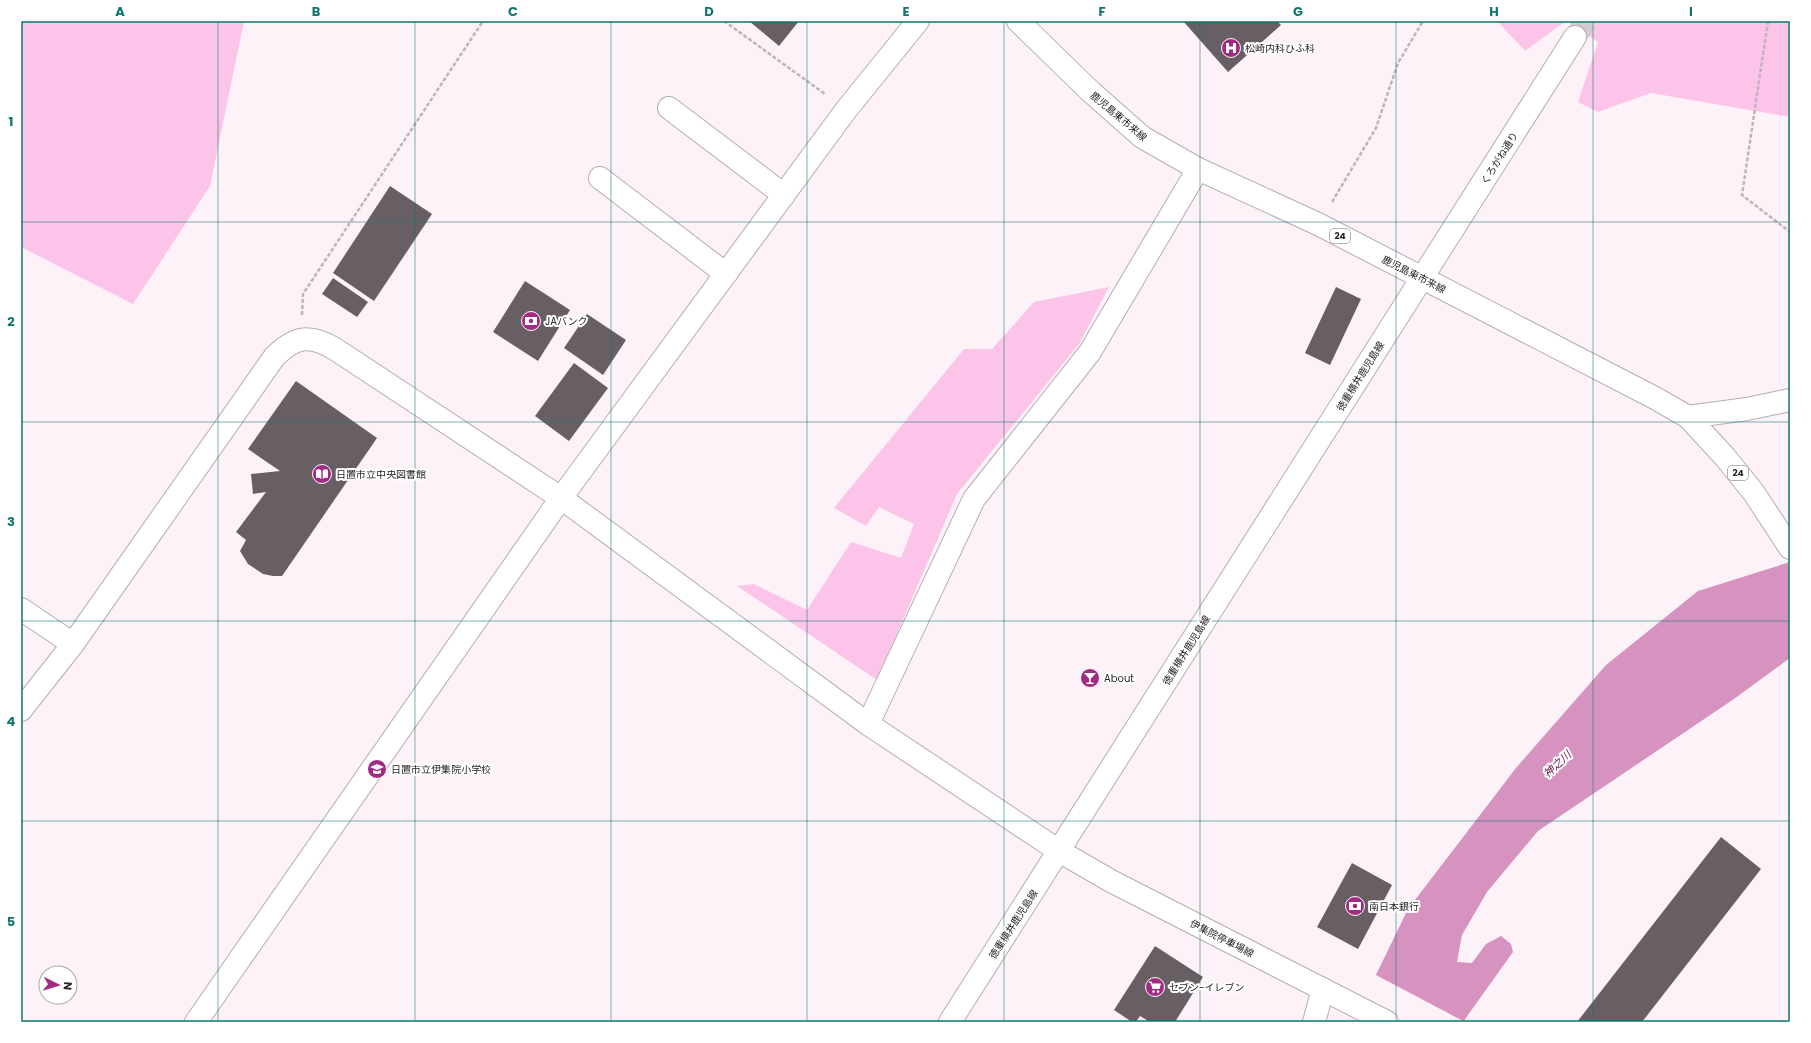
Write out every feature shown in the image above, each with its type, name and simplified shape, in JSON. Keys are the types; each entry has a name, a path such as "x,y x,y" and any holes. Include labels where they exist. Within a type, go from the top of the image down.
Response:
{"street":[{"path":"196,1022 561,498 846,110 918,21"},
{"name":"鹿児島東市来線","path":"1018,21 1090,91 1142,137 1198,169 1318,224 1656,398 1688,417 1730,463 1754,493 1786,541"},
{"name":"くろがね通り","path":"1422,278 1575,37"},
{"path":"669,108 784,195"},
{"path":"868,724 974,499 1090,352 1198,169"},
{"path":"600,178 726,274"},
{"name":"徳重横井鹿児島線","path":"950,1022 1422,278"},
{"name":"伊集院停車場線","path":"301,339 326,344 335,349 561,498 868,724 1059,851 1111,881 1387,1022"},
{"path":"21,710 73,644 275,356 288,344 301,339"},
{"path":"1688,417 1747,409 1790,400"},
{"path":"21,609 73,644"},
{"path":"1314,1022 1331,994"}],"path":[{"path":"301,339 303,294 482,21"},
{"path":"724,21 846,110"},
{"path":"1318,224 1376,128 1398,62 1423,21"},
{"path":"1768,21 1742,195 1790,232"}],"shaded area":[{"path":"21,21 244,21 210,186 133,304 21,247"},
{"path":"1497,21 1566,21 1525,51"},
{"path":"1566,21 1790,21 1790,117 1651,93 1598,112 1578,102 1598,42"},
{"path":"1109,287 1079,344 957,494 877,680 737,586 754,584 807,610 851,542 901,558 914,524 879,507 866,526 834,508 964,349 992,349 1034,302"}],"water":[{"name":"神之川","path":"1790,562 1790,658 1734,699 1538,831 1487,892 1462,935 1457,962 1472,963 1486,944 1501,936 1511,944 1513,952 1463,1022 1353,1022 1408,909 1516,768 1606,665 1698,591"}],"pier":[{"path":"1374,974 1465,1022 1351,1022"}],"building":[{"path":"749,21 799,21 779,46"},
{"name":"松崎内科ひふ科","path":"1183,21 1277,21 1281,25 1228,72"},
{"path":"390,186 432,214 374,301 333,273"},
{"path":"333,278 368,302 357,317 322,294"},
{"name":"JAバンク","path":"525,281 570,310 538,361 493,332"},
{"path":"1336,287 1361,299 1330,365 1305,353"},
{"path":"587,314 626,340 603,375 564,348"},
{"path":"574,363 608,388 569,441 535,416"},
{"path":"296,381 377,438 282,576 273,576 263,574 248,564 240,551 246,540 236,532 266,492 253,494 251,474 280,471 248,449"},
{"path":"1721,837 1761,869 1642,1022 1577,1022"},
{"name":"南日本銀行","path":"1352,863 1392,885 1358,949 1317,927"},
{"path":"1155,946 1203,977 1175,1022 1150,1022 1140,1016 1136,1022 1132,1022 1114,1010"}],"tunnel":[{"path":"1575,37 1587,21"}],"place":[{"name":"松崎内科ひふ科","path":"1231,48"},
{"name":"JAバンク","path":"531,321"},
{"name":"日置市立中央図書館","path":"322,474"},
{"name":"About","path":"1090,678"},
{"name":"日置市立伊集院小学校","path":"377,769"},
{"name":"南日本銀行","path":"1355,906"},
{"name":"セブン-イレブン","path":"1155,987"}]}
